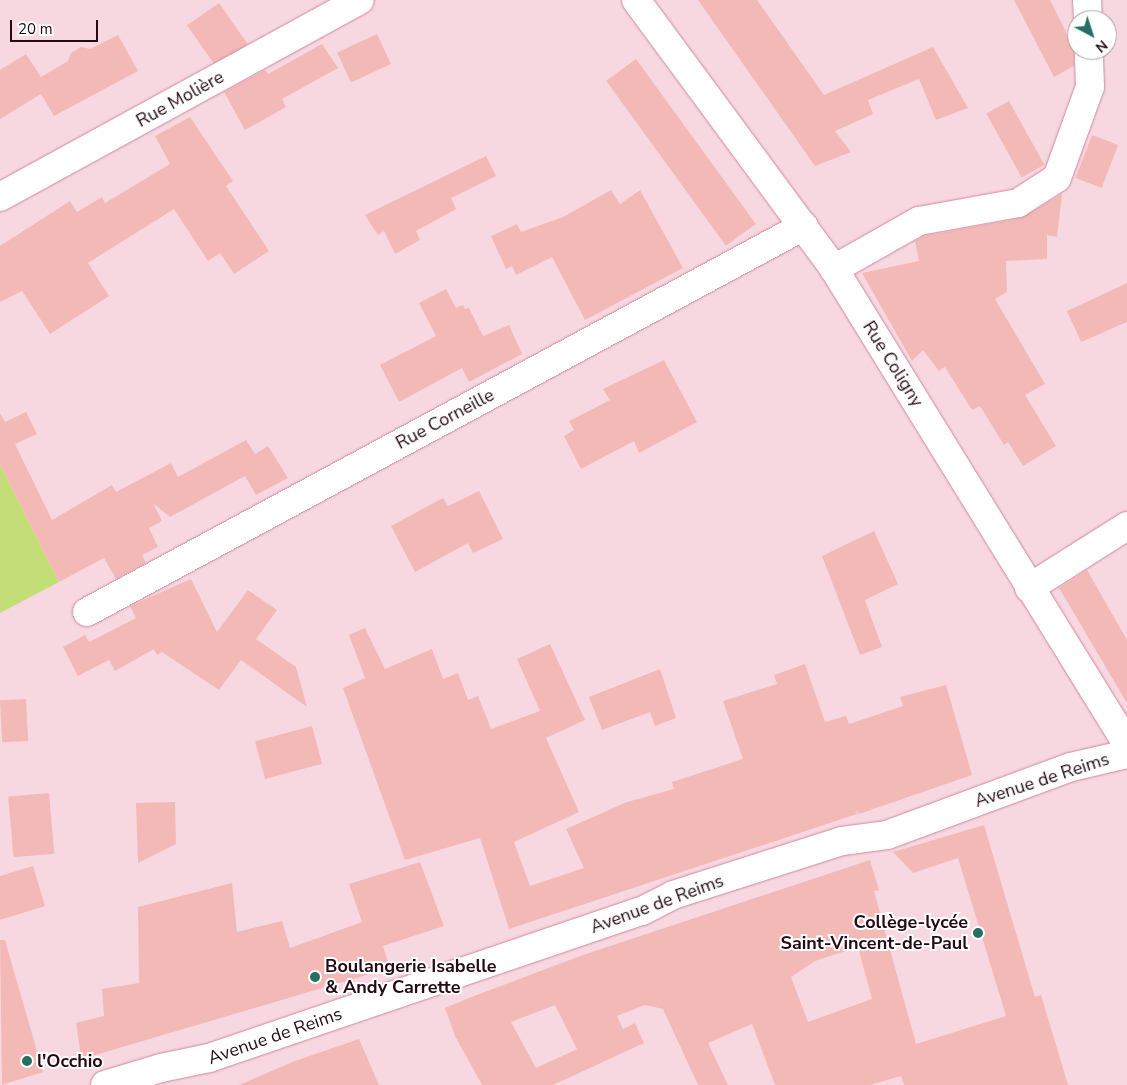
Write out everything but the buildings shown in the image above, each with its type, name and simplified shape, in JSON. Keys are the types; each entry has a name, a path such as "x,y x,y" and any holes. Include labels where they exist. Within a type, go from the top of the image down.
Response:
{"street":[{"name":"Rue Molière","path":"0,198 360,0"},
{"name":"Rue Coligny","path":"636,0 834,269 1029,588 1127,744"},
{"path":"834,269 920,221 1018,203 1057,178 1090,87 1089,60"},
{"name":"Rue Corneille","path":"87,612 804,226"},
{"path":"1029,588 1127,526"},
{"name":"Avenue de Reims","path":"108,1085 160,1068 190,1064 642,911 673,895 842,841 887,835 1071,767 1127,754"},
{"name":"Avenue de Reims","path":"172,1085 190,1064"}],"green space":[{"path":"0,464 59,582 0,613"}],"place":[{"name":"Collège-lycée Saint-Vincent-de-Paul","path":"978,933"},
{"name":"Boulangerie Isabelle & Andy Carrette","path":"315,977"},
{"name":"l'Occhio","path":"27,1061"}]}
